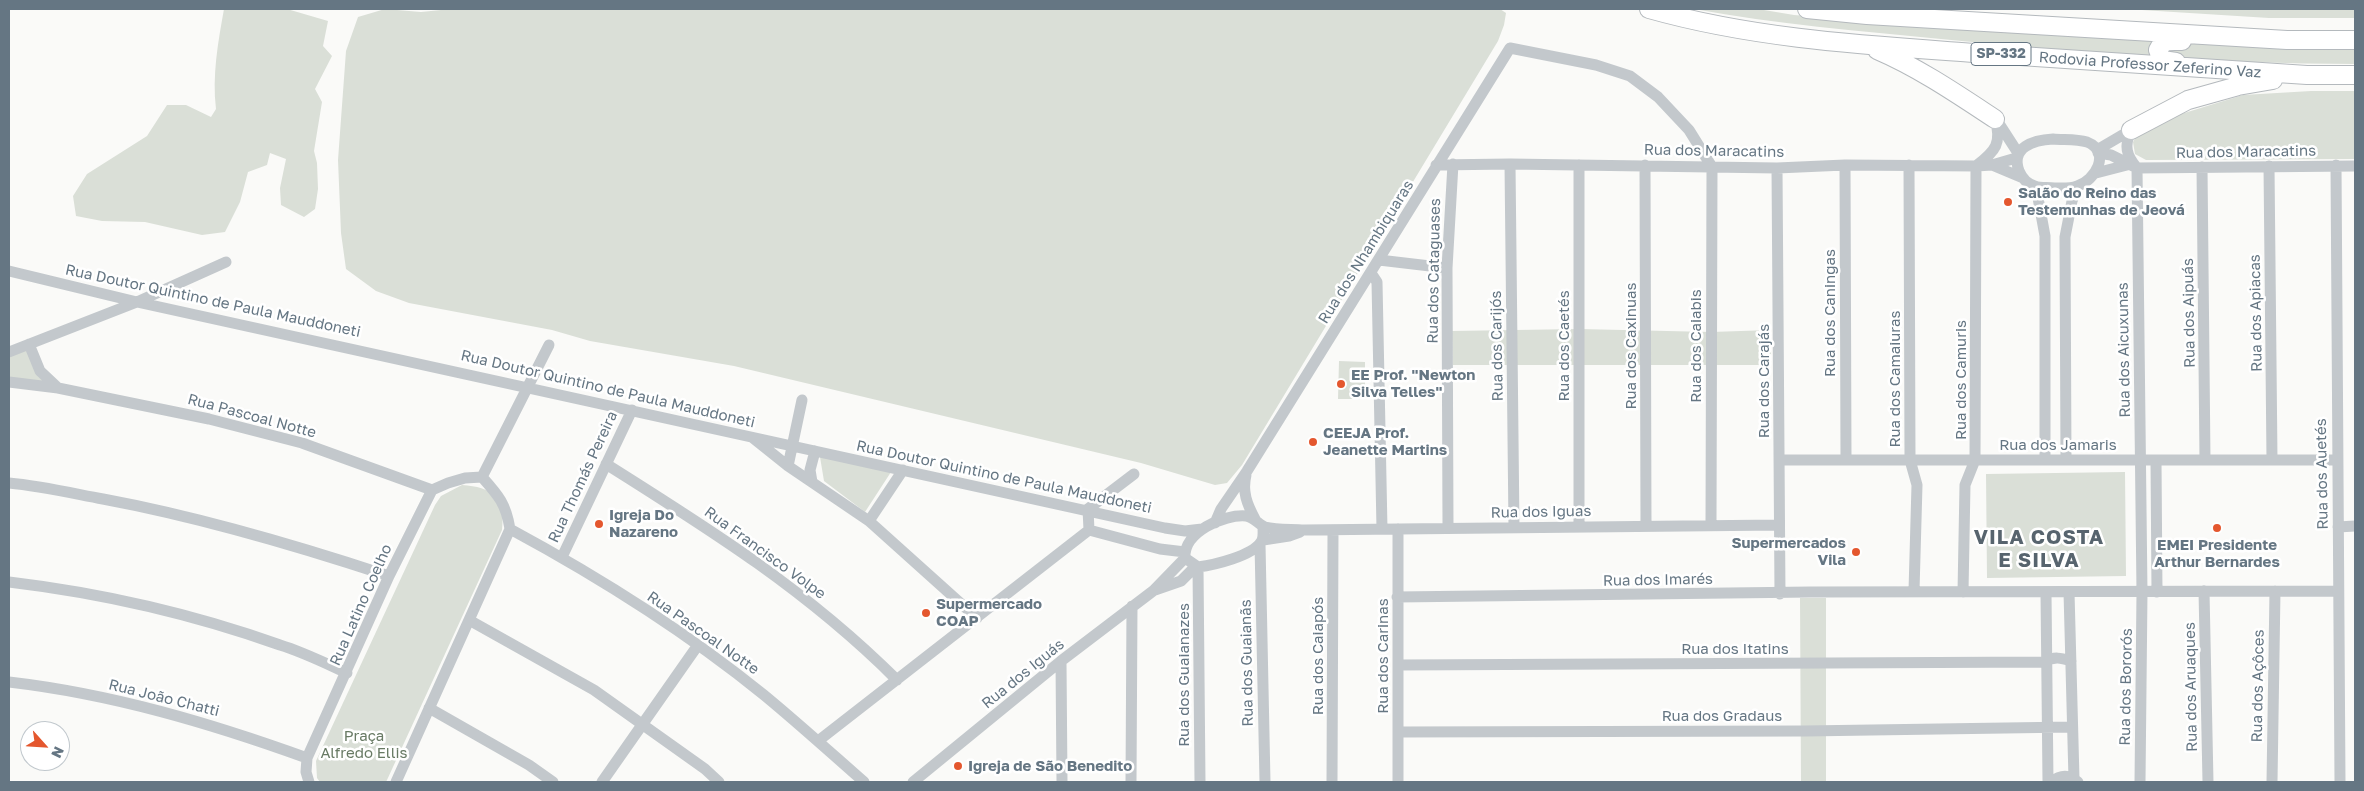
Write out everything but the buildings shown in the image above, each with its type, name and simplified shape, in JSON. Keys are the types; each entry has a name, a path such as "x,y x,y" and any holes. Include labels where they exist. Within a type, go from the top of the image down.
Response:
{"highway":[{"name":"Rodovia Professor Zeferino Vaz","path":"1649,9 1691,21 1766,34 1864,45 2307,75 2355,75"},
{"name":"SP-332","path":"1807,9 1867,15 2287,40 2355,40"},
{"path":"2355,44 2270,45 2168,41 2162,43 2158,54 2159,58 2165,61 2307,69 2355,69"},
{"path":"1864,45 1904,63 1995,118"},
{"path":"2130,130 2188,100 2238,86 2307,75"}],"street":[{"name":"Rua dos Nhambiquaras","path":"1215,522 1221,508 1247,471 1510,48 1596,65 1630,76 1658,98 1689,130 1712,167"},
{"path":"1995,118 2007,133 2017,156 2022,178 2036,187 2078,186"},
{"path":"1976,166 1991,155 1996,147 1999,132 1995,118"},
{"path":"2097,152 2130,130"},
{"path":"2130,130 2126,141 2126,150 2132,167"},
{"path":"2017,156 2025,145 2035,140 2052,139 2086,142 2097,152 2100,159 2096,173 2078,186 2072,201 2065,237 2066,460"},
{"name":"Rua dos Maracatins","path":"2097,152 2111,155 2132,167"},
{"name":"Rua dos Maracatins","path":"1436,165 1510,164 1777,168 1845,165 1976,166 1992,165 2017,156"},
{"name":"Rua dos Cataguases","path":"1448,528 1447,268 1453,164"},
{"name":"Rua dos Carijós","path":"1510,164 1514,528"},
{"name":"Rua dos Caetés","path":"1578,527 1579,165"},
{"name":"Rua dos Caningas","path":"1845,165 1846,460"},
{"name":"Rua dos Camaiuras","path":"1909,165 1910,460 1916,485 1914,591"},
{"name":"Rua dos Maracatins","path":"1992,165 2022,178"},
{"name":"Rua dos Auetés","path":"2336,165 2340,782"},
{"name":"Rua dos Caxinuas","path":"1645,166 1646,526"},
{"name":"Rua dos Camuris","path":"1964,592 1965,485 1975,460 1976,166"},
{"name":"Rua dos Apiacas","path":"2269,166 2272,460"},
{"name":"Rua dos Maracatins","path":"2096,173 2132,167 2355,166"},
{"name":"Rua dos Caiabis","path":"1711,525 1712,167"},
{"name":"Rua dos Aicuxunas","path":"2132,167 2141,460 2142,592"},
{"name":"Rua dos Aipuás","path":"2202,167 2205,460"},
{"name":"Rua dos Carajás","path":"1777,168 1780,594"},
{"path":"2036,187 2045,236 2045,460"},
{"path":"2045,236 2065,237"},
{"path":"1379,260 1447,268"},
{"path":"9,352 137,302 226,262"},
{"name":"Rua Doutor Quintino de Paula Mauddoneti","path":"9,271 137,302 814,451 1088,509 1166,528 1185,531 1202,530"},
{"path":"1371,273 1377,282 1382,529"},
{"path":"29,344 40,371 58,388"},
{"path":"482,477 530,387 549,345"},
{"name":"Rua Pascoal Notte","path":"9,382 58,388 209,419 302,443 432,490"},
{"path":"788,466 802,400"},
{"name":"Rua Thomás Pereira","path":"562,557 632,410"},
{"path":"752,437 788,466 869,521 977,618"},
{"path":"812,482 810,470 814,451"},
{"name":"Rua dos Jamaris","path":"1779,460 2337,460"},
{"path":"2156,460 2157,592"},
{"name":"Rua Francisco Volpe","path":"606,464 722,537 794,589 862,645 897,680"},
{"path":"869,521 903,470"},
{"name":"Rua dos Nhambiquaras","path":"1247,471 1244,484 1246,502 1259,523"},
{"path":"1089,530 1088,509 1134,474"},
{"path":"432,490 456,480 482,477"},
{"path":"396,782 510,529 507,510 500,496 482,477"},
{"path":"9,483 42,486 162,510 218,524 389,576"},
{"name":"Rua Latino Coelho","path":"309,782 306,772 307,758 347,673 389,576 432,490"},
{"name":"Rua dos Iguas","path":"1185,555 1191,540 1202,530 1215,522 1246,516 1259,523 1304,530 1779,524"},
{"path":"1259,523 1261,542"},
{"path":"2338,526 2355,526"},
{"name":"Rua Pascoal Notte","path":"510,529 598,578 698,645 763,695 864,782"},
{"name":"Rua dos Carinas","path":"1398,529 1398,782"},
{"path":"818,742 1089,530"},
{"path":"1089,530 1185,555 1196,567"},
{"name":"Rua dos Iguas","path":"1196,567 1212,566 1231,559 1261,542 1289,536 1304,530"},
{"name":"Rua dos Caiapós","path":"1332,782 1333,530"},
{"name":"Rua dos Guaianãs","path":"1261,542 1265,782"},
{"name":"Rua dos Iguás","path":"913,782 1061,661 1153,591 1185,555"},
{"name":"Rua dos Iguás","path":"1153,591 1181,581 1196,567"},
{"name":"Rua dos Guaianazes","path":"1196,567 1200,782"},
{"path":"9,582 64,589 119,600 224,627 282,645 347,673"},
{"name":"Rua dos Imarés","path":"1397,597 1914,591 2204,592 2338,590"},
{"name":"Rua dos Açôces","path":"2272,782 2274,591"},
{"path":"2046,592 2046,728 2049,782 2059,777 2067,776 2076,780 2072,726 2069,592"},
{"name":"Rua dos Bororós","path":"2140,782 2142,592"},
{"name":"Rua dos Aruaques","path":"2204,592 2208,782"},
{"path":"1132,606 1132,782"},
{"path":"469,620 594,690 719,782"},
{"path":"602,782 698,645"},
{"name":"Rua dos Itatins","path":"1398,666 2045,662 2058,658 2071,661"},
{"path":"1061,661 1062,782"},
{"name":"Rua João Chatti","path":"9,682 116,699 215,726 307,758"},
{"path":"430,708 553,782"},
{"name":"Rua dos Gradaus","path":"1398,732 2046,728 2072,726"}],"green space":[{"path":"224,9 287,9 328,21 323,46 332,56 315,89 322,102 314,151 317,163 318,189 315,209 304,217 281,205 280,188 286,159 270,153 267,165 248,172 240,202 225,232 202,235 145,222 102,221 76,216 73,196 87,174 147,136 167,105 186,105 211,117 216,109 215,72"},
{"path":"385,9 421,12 451,9 1500,9 1506,13 1498,41 1242,465 1227,483 1215,485 1141,463 734,366 590,341 552,330 409,303 376,291 346,269 341,233 338,160 346,51 358,17"},
{"path":"1694,9 1758,9 1794,15 2145,41 2355,47 2355,64 2200,60 2044,49 1818,27"},
{"path":"2126,9 2355,9 2355,18 2269,18"},
{"path":"2311,91 2355,91 2355,159 2146,160 2135,154 2133,142 2142,126 2243,95"},
{"path":"1579,329 1711,332 1771,330 1771,365 1453,365 1452,331"},
{"path":"29,345 56,387 9,381 9,353"},
{"path":"1339,361 1365,362 1365,399 1338,399"},
{"path":"820,457 891,472 865,512 824,481"},
{"path":"2125,472 2126,576 1987,578 1986,474"},
{"name":"Praça Alfredo Ellis","path":"462,485 481,488 495,496 502,509 502,530 387,780 386,782 320,782 317,778 316,761 435,505 441,496"},
{"path":"1800,598 1826,598 1826,782 1801,782"}],"place":[{"name":"Salão do Reino das Testemunhas de Jeová","path":"2008,202"},
{"name":"EE Prof. \"Newton Silva Telles\"","path":"1341,384"},
{"name":"CEEJA Prof. Jeanette Martins","path":"1313,442"},
{"name":"Igreja Do Nazareno","path":"599,524"},
{"name":"EMEI Presidente Arthur Bernardes","path":"2217,528"},
{"name":"Supermercados Vila","path":"1856,552"},
{"name":"Supermercado COAP","path":"926,613"},
{"name":"Igreja de São Benedito","path":"958,766"}],"district":[{"name":"VILA COSTA E SILVA","path":"2039,550"}]}
